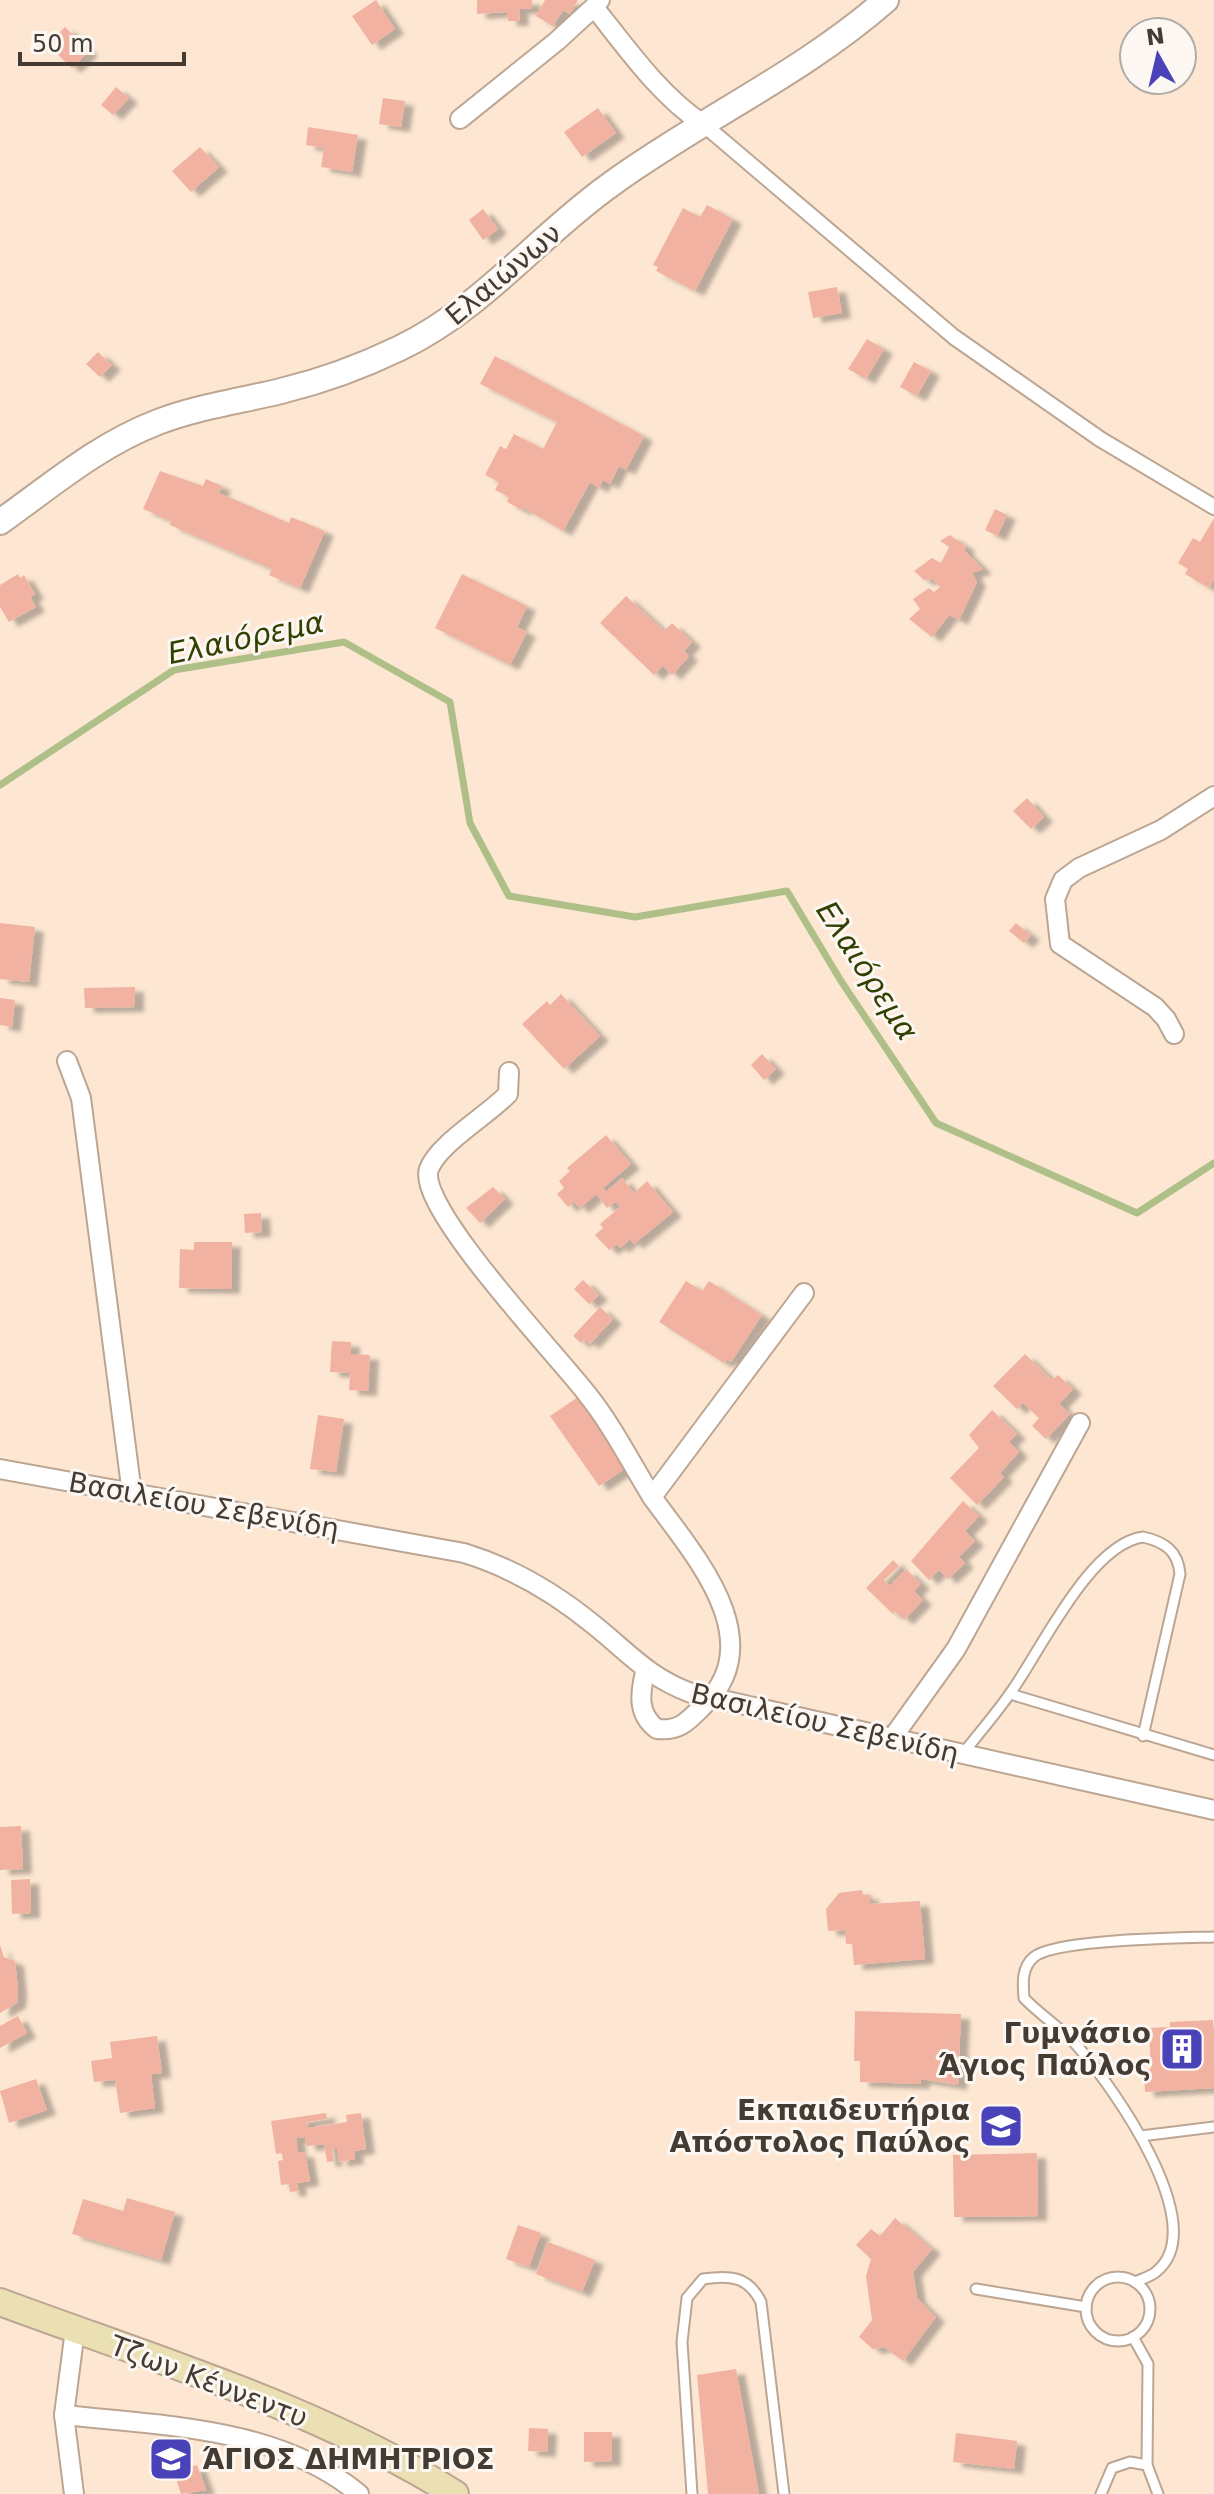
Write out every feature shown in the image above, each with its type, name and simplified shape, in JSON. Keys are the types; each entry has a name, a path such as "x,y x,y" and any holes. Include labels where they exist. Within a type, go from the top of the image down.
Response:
{"main road":[{"name":"Τζων Κέννεντυ","path":"0,2302 339,2432 455,2494"}],"street":[{"name":"Ελαιώνων","path":"0,522 81,461 138,430 194,411 300,386 360,365 424,336 479,300 600,192 840,37 886,0"},
{"path":"460,119 538,57 597,3 671,98 963,344 1100,439 1214,507"},
{"path":"1174,1034 1155,1007 1060,944 1055,899 1063,880 1079,868 1161,830 1214,796"},
{"path":"67,1061 81,1098 132,1494"},
{"path":"509,1072 508,1094 491,1112 439,1153 428,1169 428,1186 448,1226 589,1396 652,1497 715,1586 728,1624 732,1655 711,1699 681,1728 657,1729 642,1709 645,1672"},
{"path":"652,1497 804,1293"},
{"path":"893,1737 956,1649 1080,1423"},
{"name":"Βασιλείου Σεβενίδη","path":"0,1469 436,1546 481,1558 534,1582 573,1608 645,1672 671,1686 711,1699 1214,1810"},
{"path":"74,2494 64,2415 75,2330"},
{"path":"64,2415 187,2429 261,2444 312,2460 359,2494"}],"lane":[{"path":"962,1755 1010,1694 1082,1584 1104,1557 1134,1538 1151,1538 1176,1555 1180,1574 1177,1598 1143,1736"},
{"path":"1010,1694 1214,1755"},
{"path":"1135,2282 1158,2271 1168,2253 1173,2228 1166,2189 1141,2136 1078,2046 1024,1998 1022,1976 1033,1957 1061,1948 1214,1937"},
{"path":"1141,2136 1214,2127"},
{"path":"692,2494 682,2362 687,2298 703,2279 730,2276 748,2284 761,2302 784,2494"},
{"path":"1114,2277 1135,2282 1145,2292 1150,2306 1145,2327 1133,2337 1111,2340 1098,2334 1089,2322 1086,2307 1090,2293 1100,2282 1114,2277"},
{"path":"976,2289 1086,2307"},
{"path":"1133,2337 1148,2364 1147,2465 1158,2494"},
{"path":"1101,2494 1112,2468 1130,2462 1147,2465"}],"building":[{"path":"376,0 395,29 372,45 352,16"},
{"path":"477,0 532,0 532,9 519,9 520,21 508,21 507,12 477,14"},
{"path":"545,0 578,0 570,14 563,10 553,26 536,16"},
{"path":"65,27 89,51 72,68 53,50 60,42 55,37"},
{"path":"116,87 129,98 113,115 101,105"},
{"path":"383,98 405,101 401,127 379,124"},
{"path":"598,108 616,133 582,157 564,132"},
{"path":"308,127 358,135 352,172 321,167 324,148 306,145"},
{"path":"200,147 219,167 191,192 172,171"},
{"path":"707,205 733,219 695,291 656,271 658,267 653,265 683,208 700,217"},
{"path":"483,209 498,229 483,240 469,220"},
{"path":"837,287 842,313 813,318 808,292"},
{"path":"867,339 884,349 866,379 848,369"},
{"path":"98,352 112,365 100,377 86,364"},
{"path":"495,356 644,436 626,470 619,466 610,484 603,480 599,488 590,482 563,531 524,508 522,510 507,502 509,497 495,490 499,482 485,475 500,446 506,449 514,434 543,449 557,422 480,384"},
{"path":"914,362 931,371 917,396 900,387"},
{"path":"160,471 203,486 206,479 222,486 219,493 289,523 291,517 325,531 300,588 269,575 272,569 170,525 171,521 143,509"},
{"path":"995,509 1007,515 997,536 985,530"},
{"path":"1214,518 1214,579 1209,588 1185,574 1188,569 1178,563 1193,538 1200,542"},
{"path":"950,535 966,546 964,550 983,569 972,573 977,582 959,620 949,615 932,637 909,619 920,609 913,599 929,588 934,592 940,587 932,579 924,580 914,571 932,558 941,563 949,547 940,541"},
{"path":"18,574 20,578 24,575 35,594 30,597 36,607 9,622 0,607 0,585"},
{"path":"462,574 527,606 517,627 527,632 510,665 435,628"},
{"path":"626,596 664,631 672,623 692,642 684,651 689,656 672,675 663,666 654,675 600,623"},
{"path":"1027,798 1044,817 1031,829 1013,811"},
{"path":"0,923 35,927 29,982 0,979"},
{"path":"1016,923 1031,935 1024,943 1009,931"},
{"path":"135,987 135,1007 85,1008 84,988"},
{"path":"561,994 600,1036 564,1069 522,1024 547,1001 550,1005"},
{"path":"0,998 15,1000 12,1027 0,1025"},
{"path":"762,1054 776,1069 764,1080 751,1065"},
{"path":"606,1135 631,1164 603,1188 606,1192 622,1178 634,1193 647,1181 673,1212 634,1244 630,1239 620,1248 617,1244 609,1250 595,1235 603,1228 600,1224 620,1207 615,1202 607,1208 596,1194 580,1208 574,1202 568,1207 557,1194 564,1188 559,1181 570,1171 567,1168"},
{"path":"493,1187 505,1199 480,1223 466,1208"},
{"path":"261,1213 262,1232 245,1233 244,1214"},
{"path":"194,1242 232,1242 231,1289 179,1288 180,1249 194,1250"},
{"path":"583,1280 599,1295 589,1304 574,1289"},
{"path":"686,1281 702,1291 709,1281 762,1315 731,1362 727,1359 724,1363 659,1322"},
{"path":"600,1307 613,1319 590,1344 585,1339 581,1343 573,1336"},
{"path":"332,1341 351,1342 351,1354 370,1355 368,1391 349,1390 350,1373 330,1372"},
{"path":"1025,1354 1052,1380 1058,1375 1073,1389 1059,1404 1070,1414 1046,1439 1032,1426 1039,1418 1023,1403 1017,1409 993,1386"},
{"path":"581,1395 629,1466 599,1486 550,1416"},
{"path":"992,1410 1017,1434 1009,1442 1019,1452 1000,1473 1004,1477 977,1505 950,1478 979,1448 969,1435"},
{"path":"318,1415 344,1419 336,1472 310,1469"},
{"path":"963,1501 979,1516 965,1531 975,1541 959,1557 965,1563 948,1579 939,1570 929,1580 911,1561"},
{"path":"893,1560 899,1566 884,1580 890,1586 906,1569 921,1584 914,1591 923,1600 904,1620 895,1611 893,1614 866,1588"},
{"path":"21,1826 23,1869 0,1870 0,1827"},
{"path":"30,1879 31,1913 12,1914 11,1880"},
{"path":"862,1890 863,1895 870,1895 870,1904 920,1901 925,1959 854,1965 852,1944 846,1944 845,1930 828,1931 826,1909 839,1893"},
{"path":"0,1945 4,1957 15,1961 18,1989 17,2003 0,2013"},
{"path":"855,2011 961,2014 958,2085 921,2079 921,2084 860,2082 860,2061 854,2061"},
{"path":"18,2016 27,2033 0,2048 0,2026"},
{"name":"Γυμνάσιο Άγιος Παύλος","path":"1213,2020 1214,2088 1145,2092 1144,2070 1151,2069 1149,2028 1170,2027 1170,2022"},
{"path":"157,2036 162,2073 151,2074 155,2108 120,2113 115,2080 94,2082 91,2061 112,2058 110,2042"},
{"path":"36,2079 47,2110 9,2123 0,2091"},
{"path":"326,2113 327,2119 307,2122 308,2128 347,2122 346,2115 361,2113 366,2149 354,2151 355,2159 339,2162 337,2149 332,2149 334,2161 327,2162 324,2144 307,2146 305,2137 296,2138 298,2153 305,2152 310,2181 297,2183 298,2191 290,2192 289,2184 281,2185 278,2161 283,2160 282,2153 276,2154 271,2121"},
{"path":"1037,2153 1038,2216 954,2217 953,2155"},
{"path":"127,2198 175,2212 161,2260 72,2234 83,2199 123,2211"},
{"path":"895,2218 932,2249 913,2272 917,2298 936,2317 903,2361 884,2347 873,2349 859,2337 872,2320 866,2276 871,2259 856,2245 871,2229 880,2236"},
{"path":"518,2225 541,2233 529,2267 506,2259"},
{"path":"548,2242 595,2260 582,2292 536,2274"},
{"path":"736,2369 759,2494 708,2494 697,2375"},
{"path":"529,2428 548,2429 547,2452 528,2451"},
{"path":"584,2432 612,2432 612,2461 584,2462"},
{"path":"956,2433 1017,2441 1014,2469 953,2462"},
{"path":"197,2465 206,2490 181,2494 174,2472"}],"waterway":[{"name":"Ελαιόρεμα","path":"0,785 174,670 344,642 450,702 470,823 509,896 635,917 787,891 841,981 936,1123 1137,1213 1214,1163"}],"place":[{"name":"Γυμνάσιο Άγιος Παύλος","path":"1182,2049"},
{"name":"Εκπαιδευτήρια Απόστολος Παύλος","path":"1001,2126"},
{"name":"ΆΓΙΟΣ ΔΗΜΗΤΡΙΟΣ","path":"171,2459"}]}
